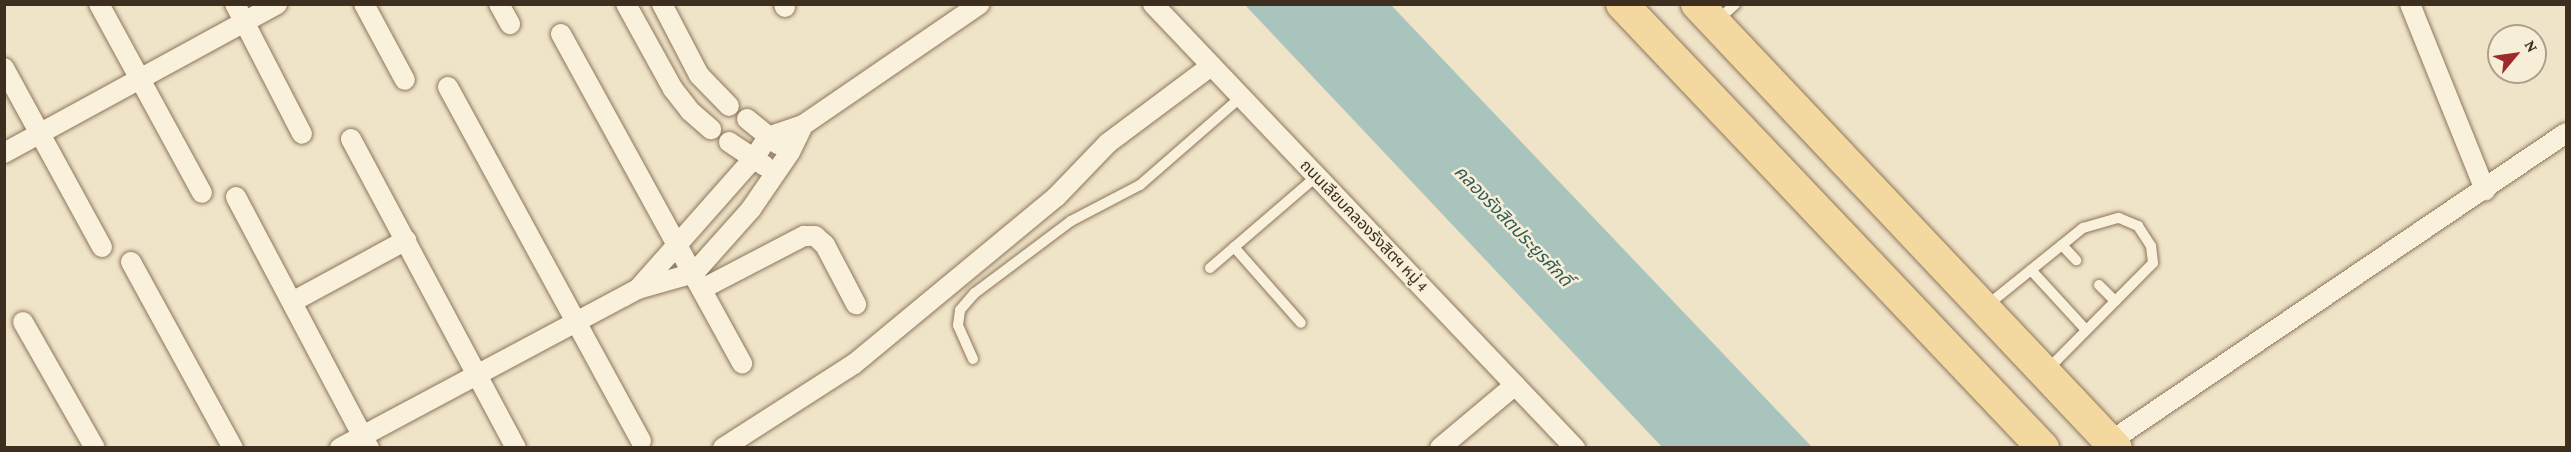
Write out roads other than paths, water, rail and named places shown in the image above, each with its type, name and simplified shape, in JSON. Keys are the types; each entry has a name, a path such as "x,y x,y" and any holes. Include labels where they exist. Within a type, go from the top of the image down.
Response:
{"main road":[{"path":"1622,4 2043,447"},
{"path":"1715,11 2113,444"}],"street":[{"path":"99,4 202,193"},
{"path":"235,4 302,134"},
{"path":"4,153 277,4"},
{"path":"364,4 405,80"},
{"path":"499,4 510,24"},
{"path":"626,4 674,89 690,111 711,129"},
{"path":"662,4 699,75 729,106"},
{"path":"638,289 754,158 768,138 803,125 980,4"},
{"name":"ถนนเลียบคลองรังสิตฯ หมู่ 4","path":"1154,4 1575,447"},
{"path":"2410,4 2485,190"},
{"path":"561,34 679,244 742,363"},
{"path":"723,447 854,364 1056,197 1108,143 1211,66"},
{"path":"4,68 102,247"},
{"path":"448,87 641,441"},
{"path":"747,119 768,138 790,152"},
{"path":"698,281 790,152 803,125"},
{"path":"2113,444 2566,133"},
{"path":"351,139 516,447"},
{"path":"729,141 774,172"},
{"path":"236,196 366,441"},
{"path":"340,447 366,441 477,373 638,289 698,281 804,236 815,236 825,245 856,304"},
{"path":"292,302 406,240"},
{"path":"131,261 233,447"},
{"path":"23,322 95,447"},
{"path":"1440,447 1515,385"}],"lane":[{"path":"973,359 958,325 960,310 975,293 1071,221 1140,185 1241,97"},
{"path":"1210,268 1317,176"},
{"path":"1985,307 2061,245 2095,222 2119,218 2138,226 2151,246 2153,263 2045,372"},
{"path":"2061,245 2076,260"},
{"path":"1234,247 1301,323"},
{"path":"2031,270 2086,330"},
{"path":"2099,285 2115,301"}],"water":[{"name":"คลองรังสิตประยูรศักดิ์","path":"1245,5 1391,5 1812,447 1662,447"}]}
